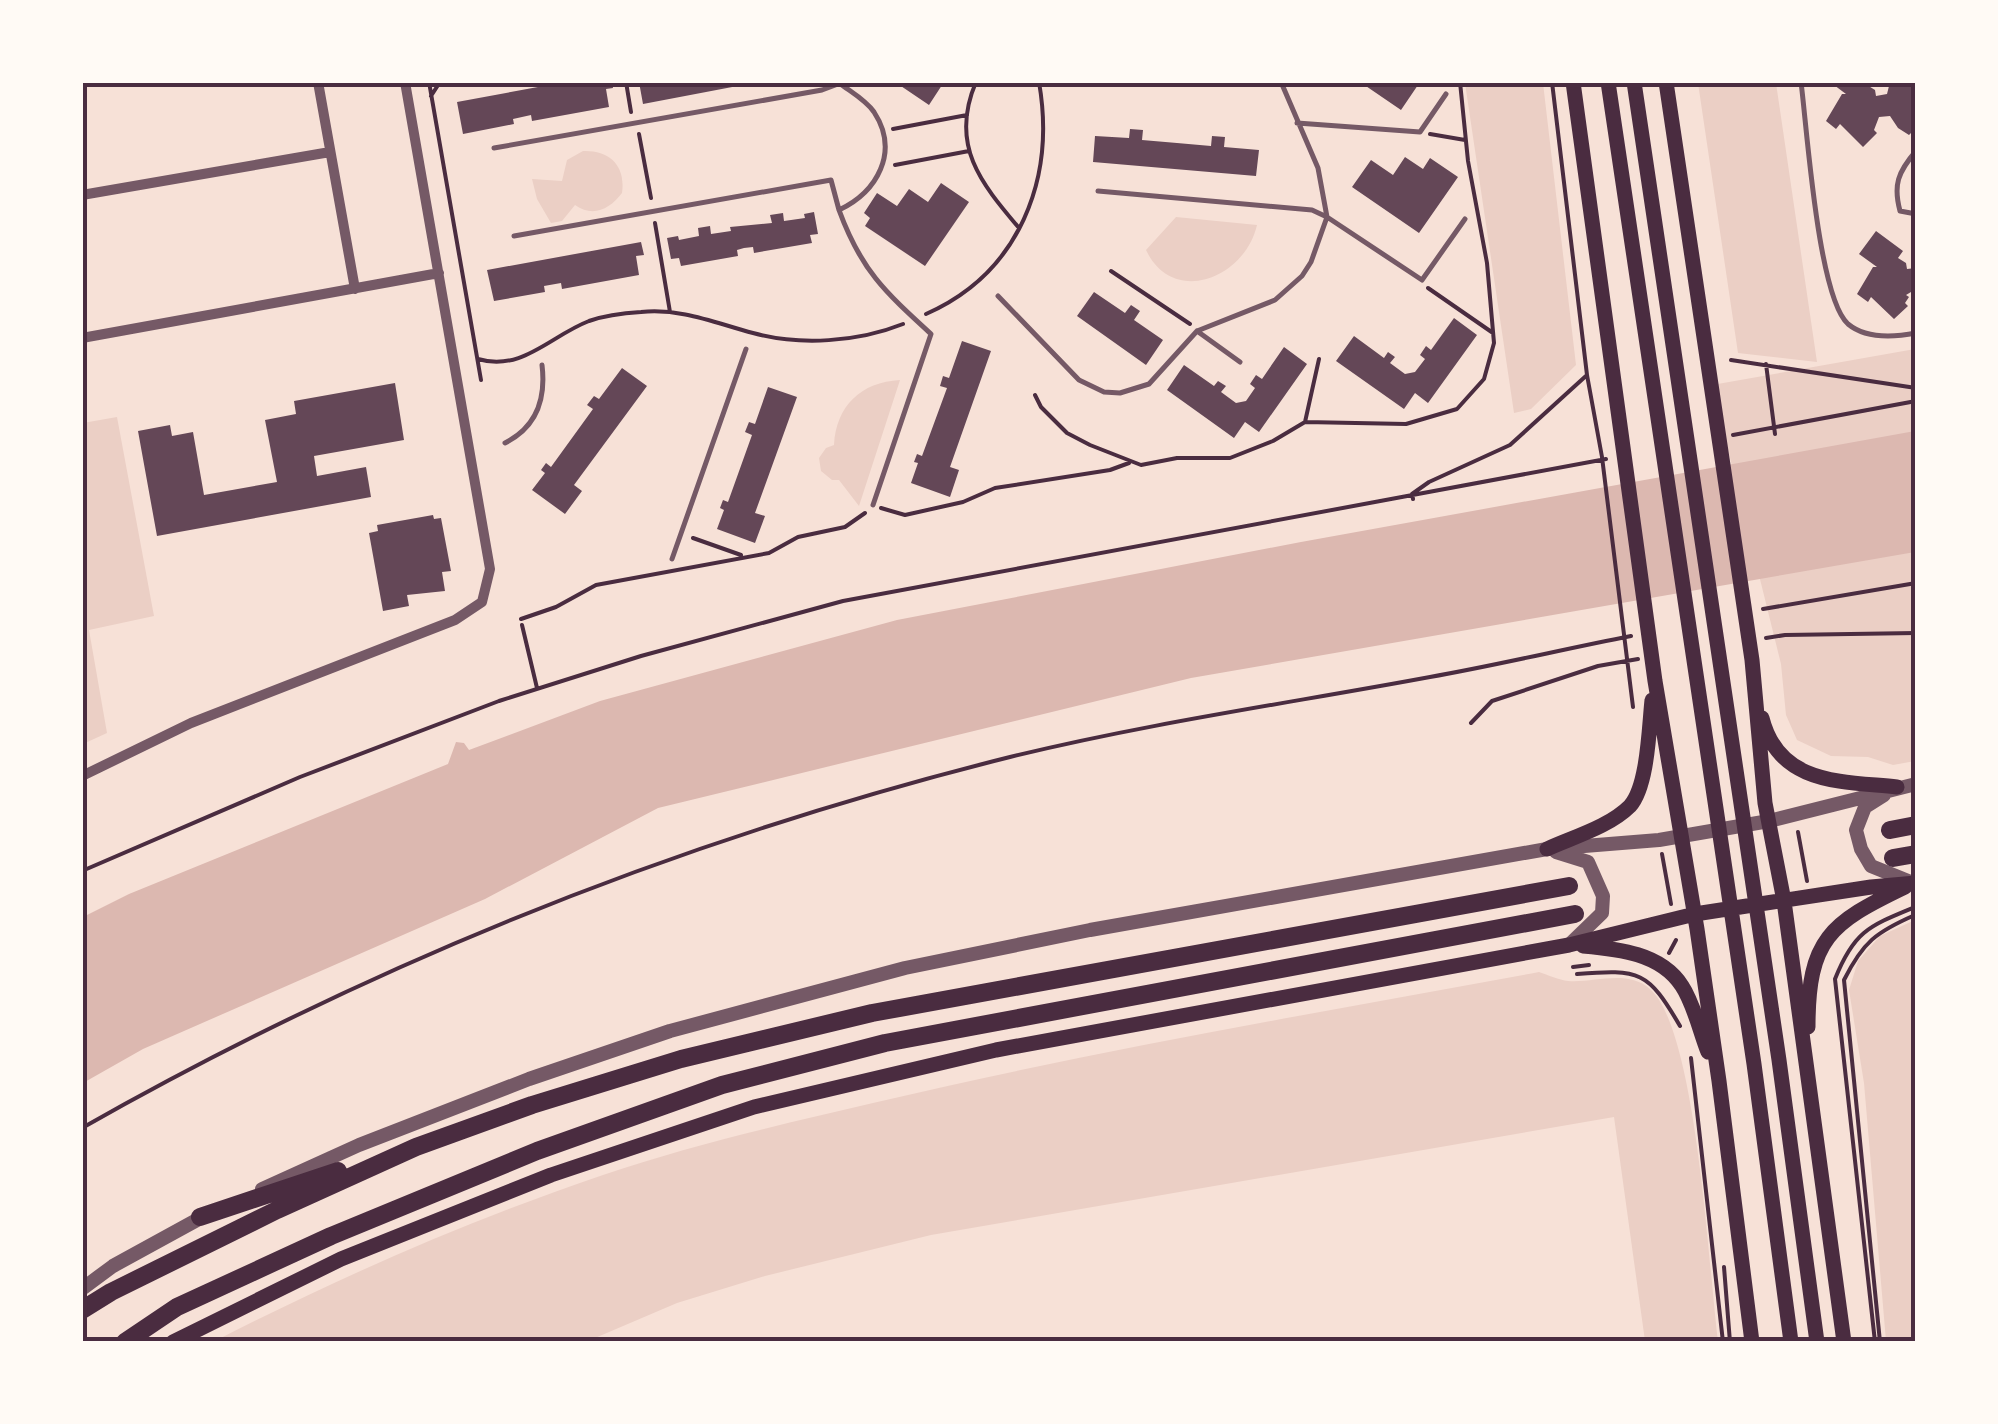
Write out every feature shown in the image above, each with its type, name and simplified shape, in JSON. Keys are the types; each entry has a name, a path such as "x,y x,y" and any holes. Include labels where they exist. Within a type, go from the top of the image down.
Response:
{"highway":[{"path":"1890,830 1916,826"},
{"path":"1893,858 1916,854"},
{"path":"200,1218 681,1059 872,1013 1569,886"},
{"path":"125,1342 177,1306 331,1236 537,1151 722,1084 885,1043 1575,914"},
{"path":"82,1310 110,1292 277,1210 416,1147 471,1127"}],"main road":[{"path":"1573,82 1655,682 1719,1081 1752,1342"},
{"path":"1608,82 1754,1064 1791,1342"},
{"path":"1634,82 1818,1342"},
{"path":"1666,82 1752,660 1769,821 1784,901 1844,1342"},
{"path":"1752,660 1764,724 1772,745 1791,765 1821,779 1897,787"},
{"path":"1547,848 1599,826 1631,805 1641,781 1655,682"},
{"path":"174,1342 341,1259 551,1175 754,1107 996,1050 1569,944 1694,914 1871,886 1914,883"},
{"path":"1808,1076 1808,1012 1820,948 1837,924 1914,883"},
{"path":"1569,944 1642,954 1682,985 1719,1081"}],"street":[{"path":"318,82 355,289"},
{"path":"82,776 192,723 455,620 482,602 490,570 405,82"},
{"path":"82,195 330,152"},
{"path":"82,338 440,274"},
{"path":"82,1289 113,1266 200,1218 360,1145 529,1079 786,999 904,968 1053,938 1547,848 1680,836 1769,821 1916,784"},
{"path":"1897,787 1865,807 1856,830 1871,866 1914,883"},
{"path":"1547,848 1588,862 1603,896 1602,914 1569,944"}],"lane":[{"path":"998,296 1079,380 1104,392 1136,390 1149,384 1197,330 1261,307 1288,290 1311,262 1327,217 1318,168 1281,82"},
{"path":"1800,82 1808,172 1836,305 1848,324 1874,335 1916,333"},
{"path":"494,148 822,90 838,83 873,112 881,131 881,168 871,189 839,210"},
{"path":"1297,123 1420,132 1446,94"},
{"path":"1916,151 1897,177 1896,194 1900,211 1916,214"},
{"path":"514,236 830,180 839,210 868,273 931,334 873,506"},
{"path":"1098,191 1312,210 1422,280 1464,218"},
{"path":"1197,330 1240,362"},
{"path":"672,559 746,350"},
{"path":"506,443 522,432 541,404 542,365"}],"path":[{"path":"428,82 481,380"},
{"path":"431,96 440,82"},
{"path":"626,82 632,124"},
{"path":"976,82 967,115 969,151 981,182 1019,228"},
{"path":"478,359 495,364 520,359 589,321 628,313 656,310 692,314 755,334 805,340 882,332 950,302 983,279 1004,254 1036,188 1043,128 1039,82"},
{"path":"1035,394 1041,408 1067,432 1140,465 1190,457 1230,458 1305,422 1406,424 1457,409 1484,379 1493,353 1488,263 1460,82"},
{"path":"1552,82 1634,720"},
{"path":"881,131 967,115"},
{"path":"1420,132 1467,140"},
{"path":"881,168 969,151"},
{"path":"1110,271 1197,330"},
{"path":"1422,280 1432,293 1492,333"},
{"path":"1305,422 1316,388 1319,359"},
{"path":"1731,360 1916,388"},
{"path":"1766,364 1775,431"},
{"path":"1412,496 1429,482 1510,444 1587,376"},
{"path":"1720,438 1775,431 1916,401"},
{"path":"82,872 318,769 537,688 843,601 1611,458"},
{"path":"537,688 521,622 586,589 610,581 770,552 798,537 845,527 873,506 905,515 963,502 995,488 1110,470 1130,463"},
{"path":"681,534 745,557"},
{"path":"1755,611 1916,583"},
{"path":"82,1128 216,1055 423,959 698,847 1013,756 1646,633"},
{"path":"1767,638 1916,633"},
{"path":"1471,723 1492,701 1598,666 1638,660"},
{"path":"1798,832 1809,891"},
{"path":"1662,856 1671,906"},
{"path":"1878,1342 1835,980 1846,949 1882,921 1915,907"},
{"path":"1878,1342 1869,1209 1844,980 1859,951 1882,930 1915,915"},
{"path":"1665,958 1676,940"},
{"path":"1846,949 1854,960"},
{"path":"1577,974 1606,972 1640,977 1652,983 1683,1032"},
{"path":"1687,1045 1727,1342"},
{"path":"1698,1057 1706,1114"},
{"path":"1724,1266 1727,1342"}],"shaded area":[{"path":"1465,83 1543,83 1576,365 1531,409 1514,413"},
{"path":"1698,83 1776,83 1817,362 1738,353"},
{"path":"583,151 601,153 614,161 621,174 622,193 601,210 588,211 575,205 562,221 551,223 537,199 532,179 562,181 567,160"},
{"path":"1176,217 1257,225 1250,244 1224,271 1190,281 1173,278 1158,267 1146,250"},
{"path":"1915,349 1915,761 1893,765 1868,757 1831,756 1797,740 1786,715 1781,664 1712,385"},
{"path":"900,380 859,506 839,480 832,480 821,471 819,458 834,445 840,419 853,399 874,386"},
{"path":"117,417 154,616 89,630 107,733 83,744 83,423"},
{"path":"1915,431 1915,552 1191,678 658,808 485,899 143,1049 83,1083 83,917 129,894 448,764 456,742 464,743 469,750 600,701 897,620"},
{"path":"1915,920 1915,1341 1886,1341 1864,1083 1849,990 1858,961 1880,936"},
{"path":"1539,972 1568,981 1610,978 1641,983 1650,989 1666,1013 1690,1100 1718,1341 1645,1341 1614,1117 931,1235 765,1276 677,1303 588,1341 215,1341 455,1230 553,1192 703,1145 1039,1066"}],"building":[{"path":"565,82 612,82 613,88 606,89 609,107 532,121 531,115 513,119 514,124 463,134 457,102"},
{"path":"639,82 748,82 748,84 643,104"},
{"path":"895,82 944,82 929,105"},
{"path":"1360,82 1420,82 1401,110"},
{"path":"1830,82 1869,82 1867,85 1875,90 1876,96 1887,94 1890,82 1912,82 1916,85 1916,135 1898,128 1890,116 1879,117 1874,130 1877,133 1863,147 1840,124 1836,129 1826,121 1842,94 1846,94"},
{"path":"1130,129 1143,130 1142,140 1211,146 1212,136 1225,137 1224,147 1259,150 1256,176 1093,162 1095,136 1129,138"},
{"path":"1405,157 1423,169 1430,158 1458,177 1419,233 1352,187 1371,160 1393,175"},
{"path":"941,183 969,202 925,266 865,226 870,218 864,213 877,193 897,206 909,189 928,202"},
{"path":"814,212 818,234 810,235 812,243 754,253 753,247 744,248 737,250 738,256 681,266 679,258 671,259 667,238 699,236 698,228 710,226 711,234 731,231 730,227 772,223 770,215 783,213 784,221 805,218 804,214"},
{"path":"1876,231 1903,251 1898,258 1906,263 1907,269 1916,268 1916,289 1906,295 1908,306 1894,319 1871,297 1868,302 1857,294 1873,267 1877,267 1859,254"},
{"path":"641,242 644,255 636,256 639,275 562,289 561,283 544,286 545,292 494,301 487,270"},
{"path":"1094,292 1125,313 1131,305 1140,311 1134,320 1163,340 1146,365 1077,316"},
{"path":"1454,318 1477,335 1428,403 1415,393 1404,409 1336,361 1354,336 1384,358 1388,352 1395,357 1390,363 1405,374 1415,372 1425,359 1420,355 1426,346 1431,350"},
{"path":"962,341 991,351 950,467 959,470 950,497 911,483 917,454 922,456 947,388 940,386 943,376 949,378"},
{"path":"1284,347 1307,364 1259,432 1245,422 1234,438 1167,390 1184,365 1214,386 1218,381 1226,386 1221,392 1236,403 1246,401 1255,388 1250,384 1256,375 1262,379"},
{"path":"622,368 647,386 574,485 582,491 565,514 532,490 545,473 541,470 546,463 551,467 593,409 587,405 594,396 599,399"},
{"path":"395,383 404,440 314,456 317,476 366,467 371,497 157,536 138,431 170,425 172,436 193,432 204,495 277,482 265,420 296,414 294,401"},
{"path":"768,387 797,397 755,513 765,516 755,543 717,529 724,510 720,508 723,500 728,502 752,435 745,432 749,422 755,424"},
{"path":"433,515 434,519 441,518 451,571 442,572 445,591 407,595 409,606 383,611 369,533 378,531 377,525"}]}
